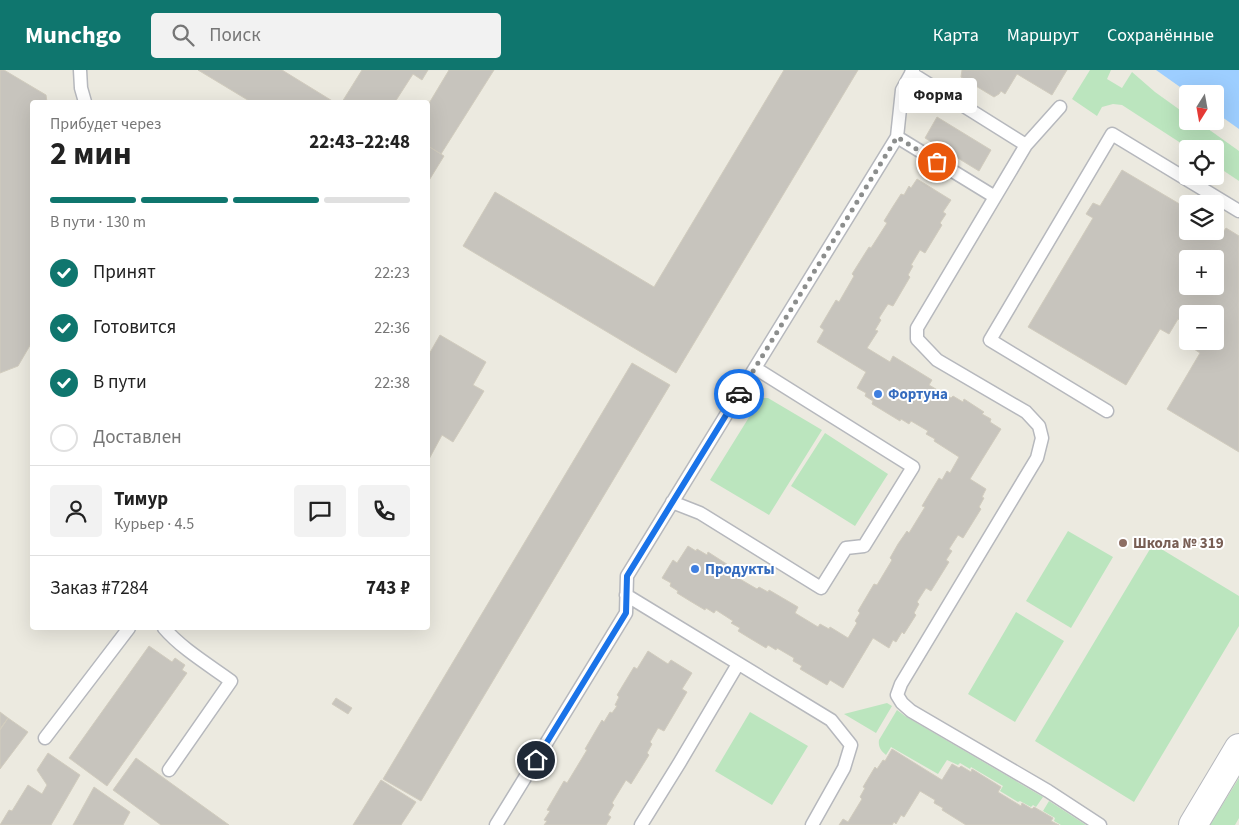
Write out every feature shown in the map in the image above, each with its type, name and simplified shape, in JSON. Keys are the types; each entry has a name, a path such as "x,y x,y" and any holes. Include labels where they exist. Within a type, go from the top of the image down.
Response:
{"street":[{"path":"1193,825 1239,748"}],"lane":[{"path":"80,70 81,88 84,100"},
{"path":"496,825 626,613 627,576 897,137 902,90 912,72 1026,145"},
{"path":"1060,107 1026,145 917,328 917,339 938,360 1026,412 1039,426 1042,438 1037,458 901,684 897,695 902,703 911,711 1040,787 1100,825"},
{"path":"1107,411 990,340 1112,134 1239,211"},
{"path":"897,137 996,197"},
{"path":"672,502 700,513 821,588 846,548 864,546 913,468 755,368"},
{"path":"626,595 831,720 851,745 844,768 812,825"},
{"path":"45,738 127,630"},
{"path":"166,630 231,681 169,770"},
{"path":"641,825 738,664"}],"green space":[{"path":"1090,70 1111,70 1107,79 1122,88 1132,72 1179,109 1179,130 1210,130 1224,140 1179,140 1179,142 1122,105 1113,104 1102,107 1097,116 1072,99"},
{"path":"1224,140 1239,151 1239,181 1224,171"},
{"path":"761,398 768,398 822,430 769,515 710,480"},
{"path":"825,433 888,474 855,526 791,486"},
{"path":"1068,531 1113,557 1071,628 1026,601"},
{"path":"1153,544 1239,596 1239,626 1134,802 1035,741"},
{"path":"1016,612 1064,641 1015,722 968,694"},
{"path":"887,703 892,706 876,733 844,714"},
{"path":"897,710 1043,797 1036,807 1033,805 1031,807 1020,801 1018,802 1000,791 1003,786 971,767 970,769 960,763 958,765 947,760 938,774 891,747 886,755 880,749 879,740"},
{"path":"750,712 808,746 772,805 715,771"},
{"path":"1239,778 1239,818 1235,825 1210,825"},
{"path":"1049,801 1086,825 1061,825 1054,821 1055,818 1043,811"}],"water":[{"path":"1156,70 1239,70 1239,129 1224,118 1224,85 1179,86"}],"building":[{"path":"0,70 4,70 46,95 47,100 30,100 30,345 18,366 0,373"},
{"path":"198,70 282,70 331,100 248,100"},
{"path":"362,70 428,70 422,80 413,74 396,100 343,100"},
{"path":"449,70 494,70 441,154 430,147 430,102"},
{"path":"784,70 858,70 676,373 463,246 495,192 654,287"},
{"path":"962,70 1067,70 1052,95 1017,74 1005,94 1001,91 994,97 961,77"},
{"path":"937,117 991,150 979,171 925,138"},
{"path":"430,147 444,156 430,179"},
{"path":"1122,170 1179,204 1179,240 1224,240 1226,228 1239,236 1239,452 1167,409 1200,353 1196,350 1224,350 1224,305 1179,305 1179,320 1169,334 1160,329 1126,385 1028,327 1093,218 1086,214 1093,203 1100,206"},
{"path":"917,179 951,200 943,212 946,214 940,223 942,225 925,253 920,250 911,265 913,266 908,275 910,277 893,306 888,304 879,318 881,320 875,330 878,331 867,348 890,362 893,356 932,380 929,385 951,398 953,396 963,402 964,399 984,412 982,414 991,419 990,422 1001,429 970,479 986,489 982,497 984,498 979,507 981,509 963,538 958,535 949,549 952,551 946,560 949,562 931,591 926,588 917,602 919,604 914,613 916,615 904,634 902,632 896,642 893,640 889,648 873,638 843,688 830,680 827,685 800,669 802,666 793,661 794,658 777,648 776,650 768,645 766,648 751,639 738,631 740,628 731,623 733,621 716,610 714,613 706,608 705,610 690,601 677,593 678,591 670,586 671,583 662,578 673,560 677,563 688,546 707,555 708,552 736,570 733,575 757,589 759,587 768,592 769,590 798,607 795,613 818,627 820,624 829,629 830,627 848,638 857,623 855,621 860,613 858,611 874,584 877,585 892,560 890,558 898,544 907,531 909,533 925,507 922,506 939,478 942,480 947,471 950,473 959,457 934,441 935,439 926,434 928,431 911,421 909,424 901,419 900,421 872,404 873,401 865,396 866,393 857,388 866,372 817,342 824,330 820,327 836,300 839,302 854,276 852,274 887,223 884,221 901,194 904,195 909,186 911,188"},
{"path":"440,335 486,362 473,385 484,391 453,442 442,435 430,457 430,352"},
{"path":"632,363 670,385 421,801 383,779"},
{"path":"149,646 172,662 175,658 185,665 182,670 187,673 107,786 69,758"},
{"path":"648,651 668,664 671,660 692,673 682,689 687,692 664,731 658,728 650,742 652,744 647,753 649,755 631,784 626,780 612,803 614,805 608,815 611,817 606,825 544,825 547,821 544,820 550,811 547,810 564,781 567,783 602,720 604,722 610,712 612,713 617,706 615,705 619,697 617,695 634,667 637,669"},
{"path":"336,698 352,708 348,714 332,704"},
{"path":"0,712 8,718 0,729"},
{"path":"8,718 28,732 0,769 0,730"},
{"path":"892,749 942,780 952,764 959,768 961,766 971,772 972,769 1001,787 998,792 1021,806 1022,803 1032,809 1034,807 1053,818 1051,821 1059,825 966,825 942,810 943,808 934,803 935,800 920,791 904,817 901,815 896,824 894,822 892,825 839,825 843,819 848,822 862,799 860,797 865,788 863,787 875,767 877,769 883,760 885,761"},
{"path":"48,753 80,775 51,825 0,825 9,810 12,811 28,785 42,794 47,785 37,770"},
{"path":"136,758 229,825 161,825 113,790"},
{"path":"381,780 416,802 401,825 353,825"},
{"path":"94,787 130,812 123,825 73,825"}],"way so far":[{"path":"739,394 897,137 937,162"}],"place":[{"name":"Форма","path":"937,162"},
{"name":"Фортуна","path":"878,394"},
{"name":"Школа № 319","path":"1123,543"},
{"name":"Продукты","path":"695,569"}],"route":[{"path":"536,760 626,613 627,576 739,394"}]}
